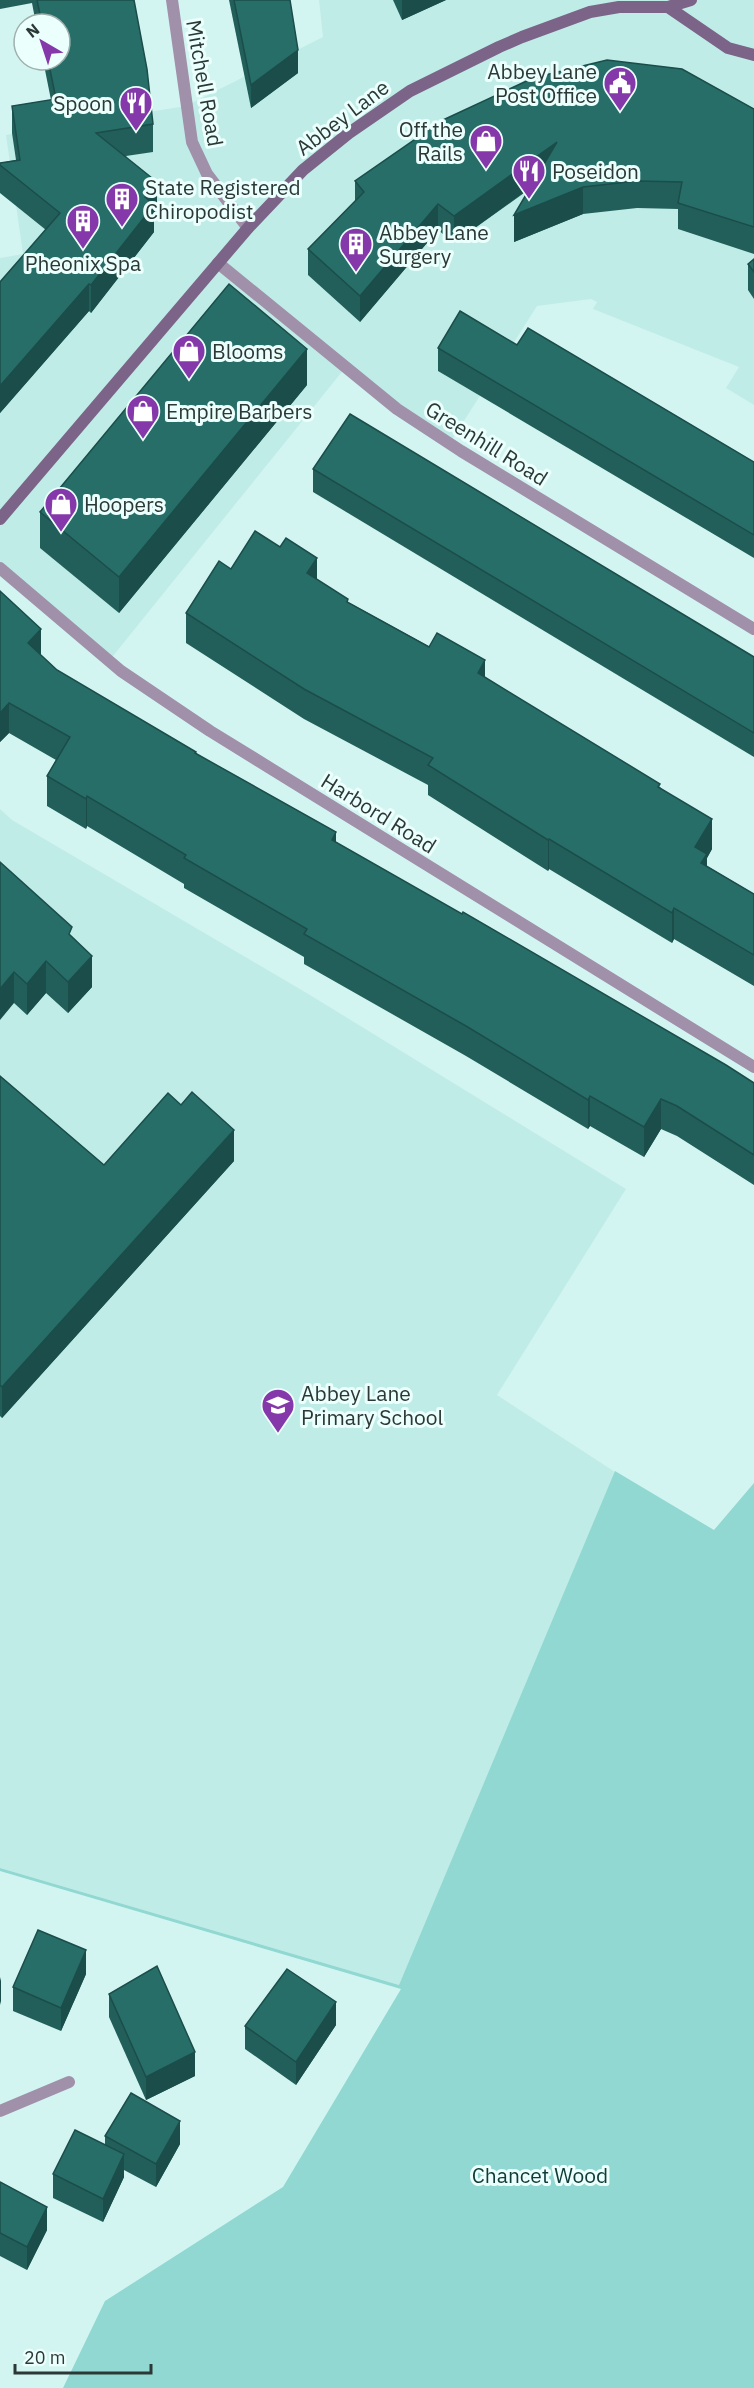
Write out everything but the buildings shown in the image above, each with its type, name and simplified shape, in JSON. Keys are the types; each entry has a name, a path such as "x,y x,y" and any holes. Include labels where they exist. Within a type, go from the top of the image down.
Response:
{"main road":[{"name":"Abbey Lane","path":"0,519 248,228 303,170 376,114 420,86 499,47 590,12 619,7 668,7 691,0"},
{"path":"668,7 728,48 754,55"}],"street":[{"name":"Mitchell Road","path":"172,0 190,135 196,154 207,174 248,228"},
{"name":"Greenhill Road","path":"218,263 397,409 462,452 754,629"},
{"name":"Harbord Road","path":"0,568 121,671 210,731 754,1067"},
{"path":"0,2111 69,2082"}],"shaded area":[{"path":"319,0 754,0 754,405 726,388 739,367 593,309 597,302 591,299 537,306 450,443 345,368 109,661 0,568 0,258 23,254 6,135 186,106 323,37"},
{"name":"Abbey Lane Primary School","path":"0,809 12,820 310,995 626,1189 497,1395 615,1472 399,1985 0,1868"}],"green space":[{"name":"Chancet Wood","path":"615,1471 714,1530 754,1483 754,2388 63,2388 105,2301 283,2187 401,1989 0,1871 0,1868 399,1985"}],"place":[{"name":"Abbey Lane Post Office","path":"620,112"},
{"name":"Spoon","path":"136,132"},
{"name":"Off the Rails","path":"486,170"},
{"name":"Poseidon","path":"529,200"},
{"name":"State Registered Chiropodist","path":"122,228"},
{"name":"Pheonix Spa","path":"83,250"},
{"name":"Abbey Lane Surgery","path":"356,273"},
{"name":"Blooms","path":"189,380"},
{"name":"Empire Barbers","path":"143,440"},
{"name":"Hoopers","path":"61,533"},
{"name":"Abbey Lane Primary School","path":"278,1434"}]}
